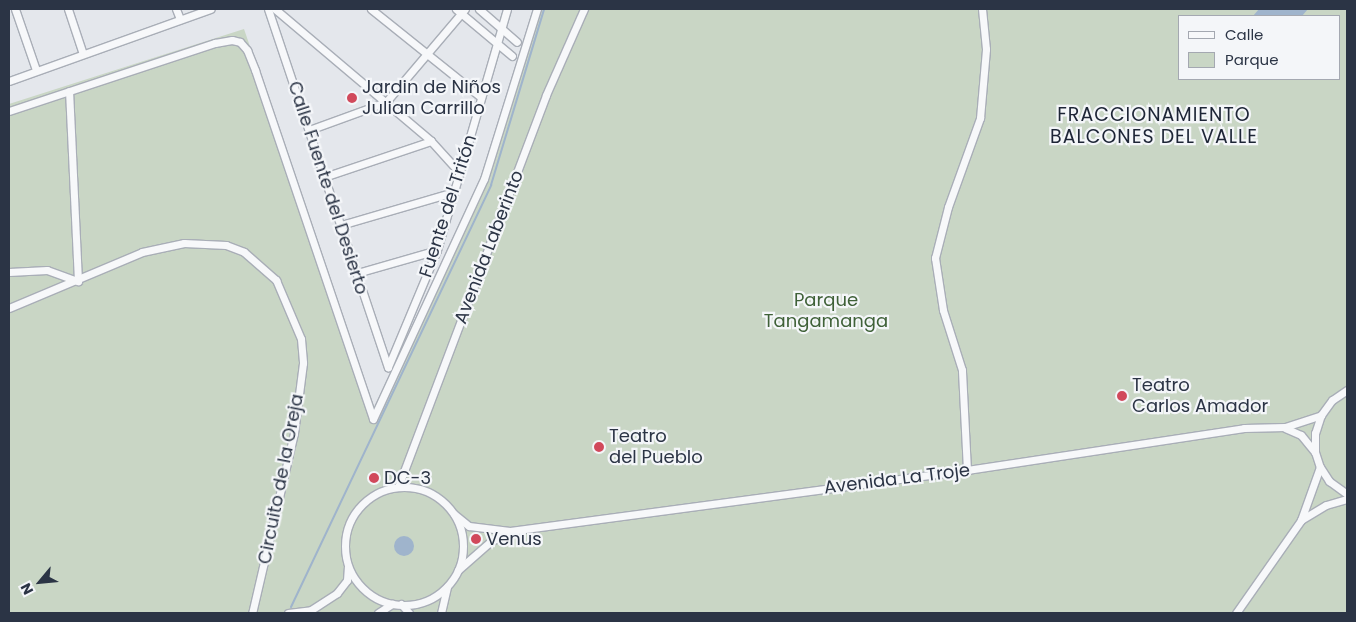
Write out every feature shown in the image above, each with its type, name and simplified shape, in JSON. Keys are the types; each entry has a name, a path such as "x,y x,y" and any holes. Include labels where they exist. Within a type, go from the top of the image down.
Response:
{"street":[{"path":"9,11 14,9 36,70"},
{"path":"68,9 84,54"},
{"path":"176,9 180,19"},
{"path":"9,81 210,9"},
{"name":"Calle Fuente del Desierto","path":"268,9 388,367"},
{"path":"275,9 431,141 460,173"},
{"path":"371,9 482,97"},
{"path":"479,9 517,42"},
{"name":"Fuente del Tritón","path":"388,367 437,250 507,9"},
{"path":"9,111 215,43 232,40 240,42 248,50 373,419 484,179 537,9"},
{"name":"Avenida Laberinto","path":"398,487 546,95 584,9"},
{"path":"967,470 962,370 943,310 935,258 948,207 980,118 986,49 982,9"},
{"path":"309,130 386,102 461,10 512,56"},
{"path":"9,272 47,270 78,281 69,91"},
{"path":"324,177 431,141"},
{"path":"340,225 454,192"},
{"name":"Circuito de la Oreja","path":"9,308 78,281 142,252 184,242 208,242 244,252 276,280 301,339 303,363 294,433 252,613"},
{"path":"357,273 437,250"},
{"path":"1347,390 1332,400 1321,415 1315,433 1315,452 1320,467 1329,480 1347,494"},
{"name":"Avenida La Troje","path":"454,514 469,526 510,531 967,470 1244,428 1285,427 1321,415"},
{"path":"1285,427 1301,435 1315,452"},
{"path":"1236,613 1301,520 1320,467"},
{"path":"288,613 311,610 337,593 348,580 348,567 344,547 347,528 356,511 369,497 398,487 424,490 441,500 454,514 461,532 463,551 458,570 447,586 431,598 412,605 392,604 374,597 362,587 348,567"},
{"path":"1301,520 1326,505 1347,499"},
{"name":"Avenida La Troje","path":"458,570 490,542 510,531"},
{"path":"362,587 370,584"},
{"path":"441,613 447,586"},
{"path":"378,613 392,604"},
{"path":"400,604 409,613"}],"green space":[{"name":"Parque Tangamanga","path":"534,9 1347,9 1347,613 9,613 9,104 244,29 375,410 484,174"}],"water":[{"path":"1259,9 1308,9 1303,15 1254,15"},
{"path":"404,536 411,539 414,546 411,553 404,556 397,553 394,546 397,539"}],"waterway":[{"path":"291,607 491,185 544,9"}],"place":[{"name":"Jardin de Niños Julian Carrillo","path":"352,98"},
{"name":"Teatro Carlos Amador","path":"1122,396"},
{"name":"Teatro del Pueblo","path":"599,447"},
{"name":"DC-3","path":"374,478"},
{"name":"Venus","path":"476,539"}],"district":[{"name":"FRACCIONAMIENTO BALCONES DEL VALLE","path":"1154,126"}]}
